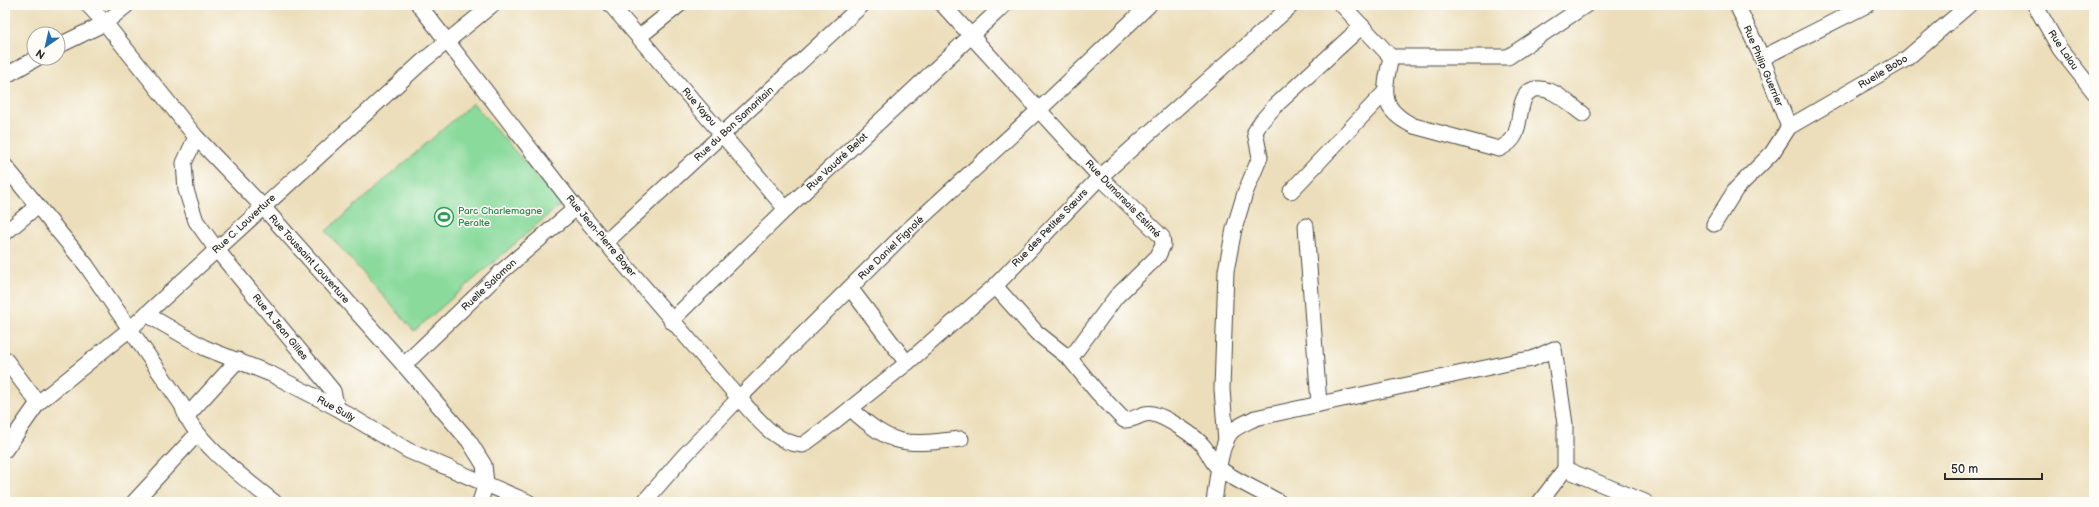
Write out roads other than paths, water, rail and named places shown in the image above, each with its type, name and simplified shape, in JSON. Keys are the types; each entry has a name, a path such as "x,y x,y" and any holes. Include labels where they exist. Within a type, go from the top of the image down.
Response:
{"street":[{"name":"Rue Toussaint Louverture","path":"88,5 105,23 196,137 263,207 404,365 469,441 484,465 486,483"},
{"path":"66,42 105,23 127,5"},
{"name":"Rue Jean-Pierre Boyer","path":"419,5 576,208 671,321 767,428 789,443 803,445"},
{"name":"Rue C. Louverture","path":"5,450 38,403 130,329 447,41 492,5"},
{"name":"Rue Yayou","path":"611,5 786,209"},
{"path":"639,37 679,5"},
{"name":"Rue du Bon Samaritain","path":"606,242 862,5"},
{"name":"Rue Dumarsais Estimé","path":"943,5 1040,109 1100,177 1162,238 1164,245 1158,256 1116,297 1070,359"},
{"name":"Rue Vaudré Belot","path":"671,321 786,209 1004,5"},
{"name":"Rue Daniel Fignolé","path":"644,502 683,457 739,398 908,230 1040,109 1149,5"},
{"name":"Rue des Petites Sœurs","path":"803,445 851,409 907,363 995,286 1100,177 1292,5"},
{"path":"1342,5 1391,57 1508,57 1586,5"},
{"name":"Rue Philip Guerrier","path":"1737,5 1762,58 1789,127"},
{"path":"1762,58 1867,5"},
{"name":"Ruelle Bobo","path":"1789,127 1906,59 1968,5"},
{"name":"Rue Lalau","path":"2035,5 2060,49 2094,92"},
{"path":"1226,442 1222,389 1226,272 1234,229 1245,193 1260,157 1255,132 1261,122 1274,107 1362,26"},
{"path":"1391,57 1385,92 1390,109 1402,120 1414,126 1499,149 1506,146 1515,136 1523,99 1530,91 1539,89 1551,92 1583,114"},
{"path":"5,76 26,64"},
{"path":"1291,191 1385,92"},
{"path":"1714,224 1736,189 1772,153 1789,127"},
{"name":"Rue A. Jean Gilles","path":"196,137 184,163 186,190 196,221 217,250 333,391 337,408"},
{"path":"5,166 86,265 182,405 186,417 197,434 246,479 274,502"},
{"path":"5,233 37,206"},
{"name":"Ruelle Salomon","path":"404,365 501,272 576,208"},
{"path":"1306,226 1318,404"},
{"path":"995,286 1036,332 1070,359 1120,417 1124,420 1131,421 1144,413 1148,413 1164,419 1196,439 1205,447 1209,457 1219,469 1279,502"},
{"path":"850,288 907,363"},
{"name":"Rue Sully","path":"146,314 205,348 270,374 337,408 409,451 528,502"},
{"path":"1214,502 1219,469 1226,442 1231,432 1255,418 1532,359 1554,349 1565,424 1565,469 1540,502"},
{"path":"5,359 38,403"},
{"path":"186,417 238,360"},
{"path":"851,409 872,428 884,436 918,444 961,440"},
{"path":"142,499 197,434"},
{"path":"1565,469 1645,502"},
{"path":"480,502 486,483"}],"place":[{"name":"Parc Charlemagne Peralte","path":"444,217"}]}
